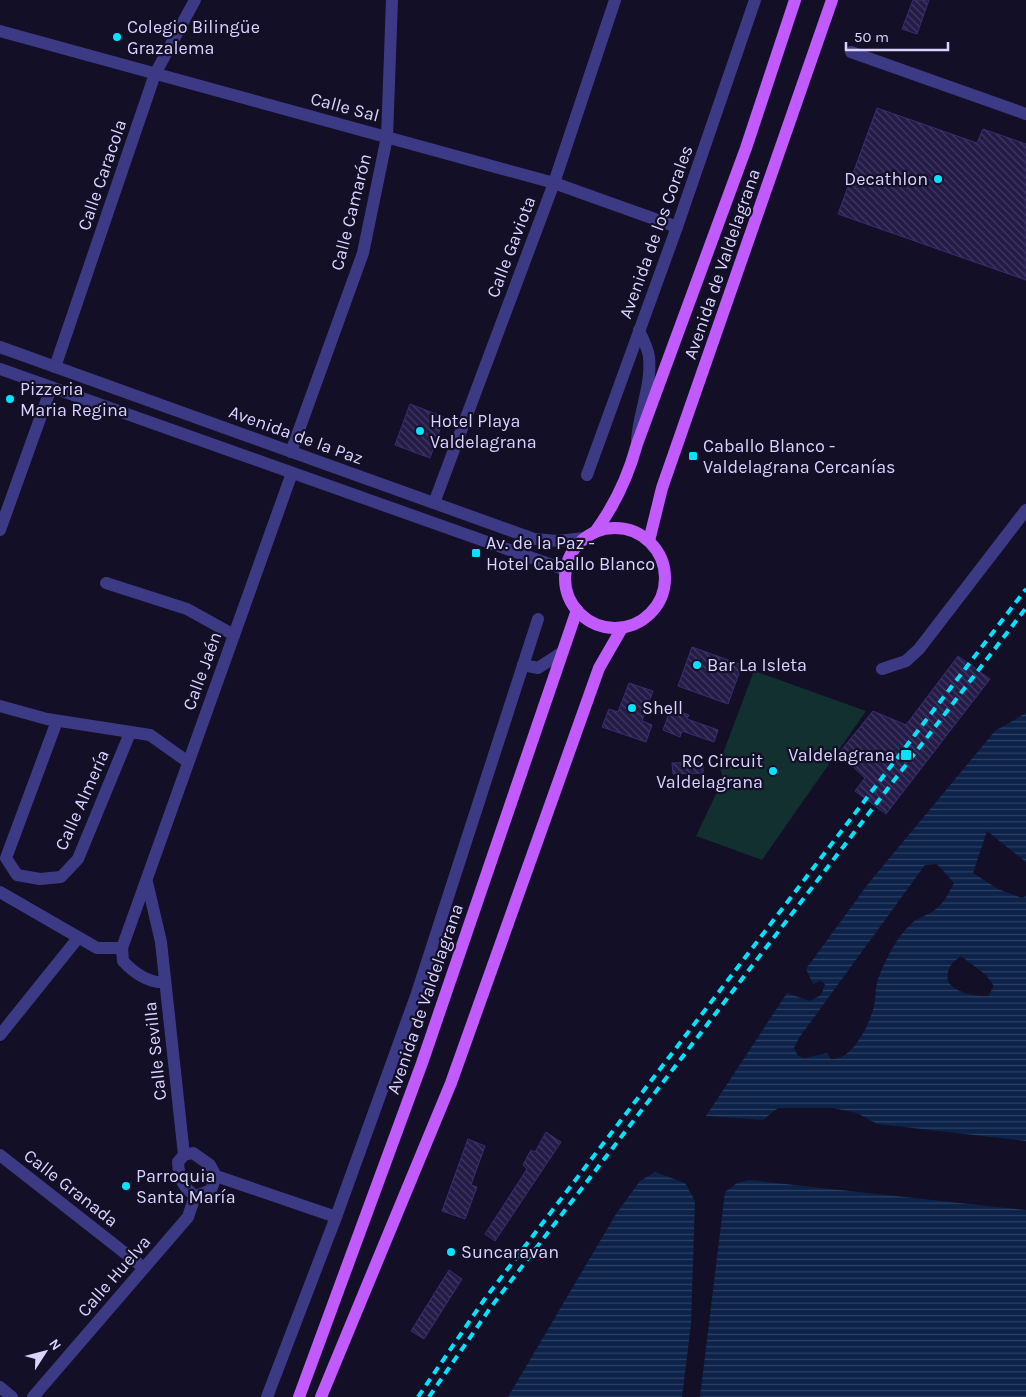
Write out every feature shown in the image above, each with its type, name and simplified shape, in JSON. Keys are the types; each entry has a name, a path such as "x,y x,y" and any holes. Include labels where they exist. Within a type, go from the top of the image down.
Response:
{"main road":[{"name":"Avenida de Valdelagrana","path":"595,532 610,512 628,477 637,444 746,148 795,0"},
{"name":"Avenida de Valdelagrana","path":"649,541 662,488 832,0"},
{"path":"608,528 623,528 637,532 649,541 658,552 664,566 666,581 663,595 656,608 644,619 622,628 605,627 590,621 577,610 566,587 566,570 575,548 584,538 608,528"},
{"name":"Avenida de Valdelagrana","path":"299,1397 422,1064 527,762 577,610"},
{"path":"321,1397 451,1083 599,668 622,628"}],"street":[{"name":"Calle Caracola","path":"55,367 155,74 195,0"},
{"name":"Calle Camarón","path":"291,452 362,253 387,137 392,0"},
{"name":"Calle Gaviota","path":"434,503 554,182 615,0"},
{"name":"Avenida de los Corales","path":"587,475 755,0"},
{"name":"Calle Sal","path":"0,31 554,182 676,227"},
{"path":"850,52 1026,114"},
{"path":"637,444 638,421 647,393 649,356 639,330"},
{"name":"Avenida de la Paz","path":"0,347 534,539 558,541 584,538"},
{"name":"Avenida de la Paz","path":"0,369 566,570"},
{"path":"0,530 51,388"},
{"name":"Calle Jaén","path":"122,948 292,473"},
{"path":"882,670 906,660 919,649 1026,510"},
{"path":"106,583 186,609 234,635"},
{"path":"267,1397 336,1217 416,996 538,619"},
{"path":"523,665 538,668 562,653"},
{"path":"0,706 57,721 150,735 188,762"},
{"name":"Calle Almería","path":"57,721 6,858 17,875 40,879 61,877 78,859 130,732"},
{"name":"Calle Sevilla","path":"146,882 161,942 184,1155 178,1162 178,1176 184,1188 194,1196"},
{"path":"0,892 97,948 122,948 123,961 128,966 144,978 157,983 165,982"},
{"path":"0,1035 78,938"},
{"path":"184,1155 194,1153 202,1157 210,1165 216,1176 336,1217"},
{"name":"Calle Granada","path":"0,1155 144,1268"},
{"path":"194,1196 211,1190 216,1176"},
{"name":"Calle Huelva","path":"33,1397 188,1217 194,1196"},
{"path":"0,1387 12,1397"}],"green space":[{"name":"RC Circuit Valdelagrana","path":"754,671 866,711 762,860 696,836 723,779 719,764"}],"water":[{"path":"1026,713 1026,862 987,831 973,873 998,889 1022,898 1026,896 1026,1141 877,1124 857,1113 833,1108 778,1108 763,1120 706,1116 787,993 810,1001 821,995 825,984 821,981 813,984 806,969 868,884 995,731","holes":["937,864 954,883 940,906 911,924 891,950 878,979 872,1014 859,1040 853,1048 839,1058 831,1059 827,1053 805,1058 798,1056 794,1048 799,1038 925,865","961,956 986,975 994,986 988,996 961,992 948,982 950,967"]},
{"path":"655,1172 685,1183 695,1201 691,1324 682,1397 508,1397 616,1214 640,1181"},
{"path":"749,1180 1026,1210 1026,1397 700,1397 725,1192 737,1183"}],"building":[{"path":"913,0 929,0 917,34 902,29"},
{"name":"Decathlon","path":"877,108 977,143 983,129 1026,144 1026,280 838,214"},
{"name":"Hotel Playa Valdelagrana","path":"410,404 444,417 430,458 395,445"},
{"path":"692,647 742,665 728,704 678,686"},
{"path":"958,656 990,679 886,814 855,791 865,778 839,753 873,711 906,725"},
{"path":"629,683 653,691 642,721 652,725 646,742 602,727 609,709 618,712"},
{"path":"671,708 689,715 687,719 718,730 714,742 682,731 680,737 663,730"},
{"path":"703,762 703,773 673,774 672,763"},
{"path":"546,1132 561,1142 495,1241 485,1234 527,1169 523,1165 531,1150 535,1152"},
{"path":"468,1139 485,1146 471,1185 477,1187 465,1219 442,1211"},
{"path":"449,1270 462,1279 424,1339 411,1331"}],"railway":[{"path":"418,1397 484,1300 1026,589"},
{"path":"429,1397 491,1307 1026,608"}],"place":[{"name":"Colegio Bilingüe Grazalema","path":"117,37"},
{"name":"Decathlon","path":"938,179"},
{"name":"Pizzeria Maria Regina","path":"10,399"},
{"name":"Hotel Playa Valdelagrana","path":"420,431"},
{"name":"Caballo Blanco - Valdelagrana Cercanías","path":"693,456"},
{"name":"Av. de la Paz - Hotel Caballo Blanco","path":"476,553"},
{"name":"Bar La Isleta","path":"697,665"},
{"name":"Shell","path":"632,708"},
{"name":"Valdelagrana","path":"906,755"},
{"name":"RC Circuit Valdelagrana","path":"773,771"},
{"name":"Parroquia Santa María","path":"126,1186"},
{"name":"Suncaravan","path":"451,1252"}]}
